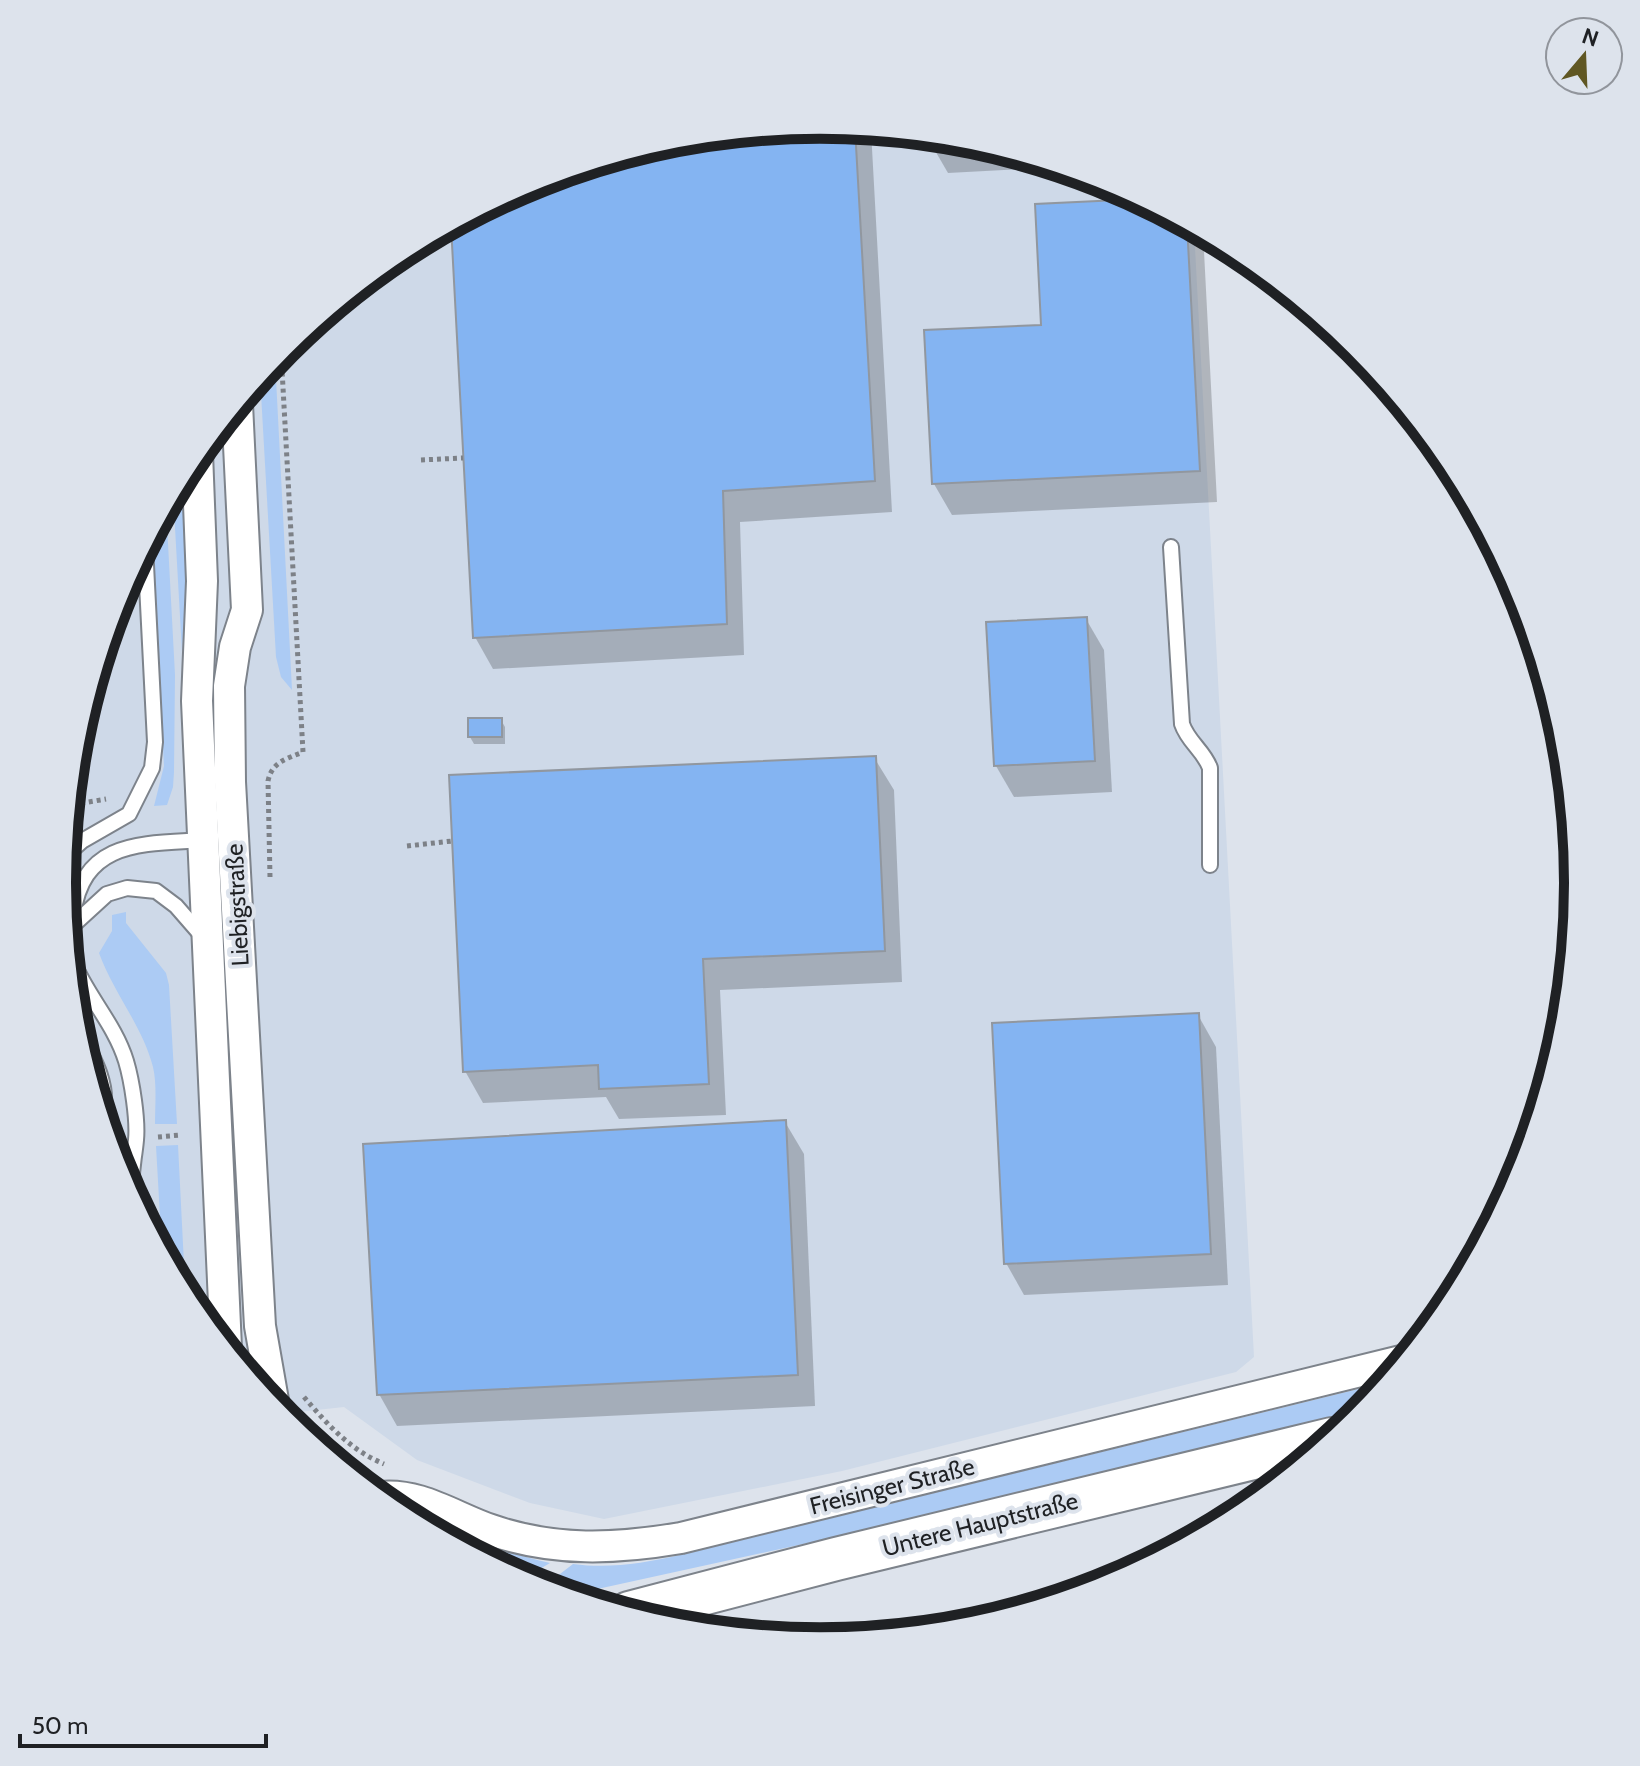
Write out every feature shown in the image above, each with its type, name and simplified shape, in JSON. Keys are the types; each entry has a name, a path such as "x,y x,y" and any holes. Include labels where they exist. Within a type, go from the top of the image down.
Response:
{"main road":[{"name":"Untere Hauptstraße","path":"651,1607 836,1559 1307,1445"}],"street":[{"name":"Liebigstraße","path":"238,420 247,610 235,647 229,686 233,839 260,1326 287,1399"},
{"name":"Liebigstraße","path":"198,475 202,581 197,701 225,1329"},
{"name":"Freisinger Straße","path":"400,1497 534,1542 577,1548 628,1547 681,1538 1387,1364"}],"lane":[{"path":"1171,547 1182,724 1192,744 1207,758 1210,768 1210,865"},
{"path":"78,845 129,814 152,768 155,742 146,569"},
{"path":"77,896 83,877 100,859 124,848 233,839"},
{"path":"78,921 107,894 127,888 156,891 176,906 207,942"},
{"path":"82,976 126,1061 136,1140 129,1159"}],"path":[{"path":"270,880 270,770 279,761 303,752 282,370"},
{"path":"421,460 463,458"},
{"path":"407,846 452,841"},
{"path":"287,1399 325,1421 349,1444 371,1459 396,1470 425,1503"}],"shaded area":[{"path":"820,139 917,145 965,153 1059,178 1149,216 1195,241 1254,1357 1236,1372 842,1471 604,1519 530,1503 417,1460 344,1407 297,1412 261,1374 201,1296 153,1212 115,1122 101,1076 82,980 76,883 78,834 82,786 101,690 115,644 153,554 201,470 230,430 261,392 329,324 407,264 491,216 535,196 581,178 675,153 723,145"},
{"path":"276,376 292,690 281,677 276,657 261,392"},
{"path":"185,496 188,566 182,652 174,514"},
{"path":"167,528 175,675 174,772 167,805 154,806 164,766 153,554"},
{"path":"126,912 126,923 166,973 169,985 177,1124 155,1124 153,1067 99,953 112,931 112,915"},
{"path":"178,1145 184,1268 161,1226 156,1146"},
{"path":"1367,1387 1341,1414 904,1522 590,1591 552,1577 573,1564 627,1564 680,1555"},
{"path":"472,1540 516,1554 550,1563 537,1571"}],"building":[{"path":"820,139 856,140 875,481 723,491 727,624 473,638 452,237 535,196 627,164 723,145"},
{"path":"1114,200 1188,237 1200,471 932,484 924,330 1041,325 1035,204"},
{"path":"1087,617 1095,761 994,766 986,622"},
{"path":"468,718 502,718 502,737 468,737"},
{"path":"876,756 885,951 703,959 709,1084 599,1089 598,1065 463,1072 449,775"},
{"path":"1199,1013 1211,1254 1004,1264 992,1023"},
{"path":"786,1120 798,1375 377,1395 363,1144"}]}
